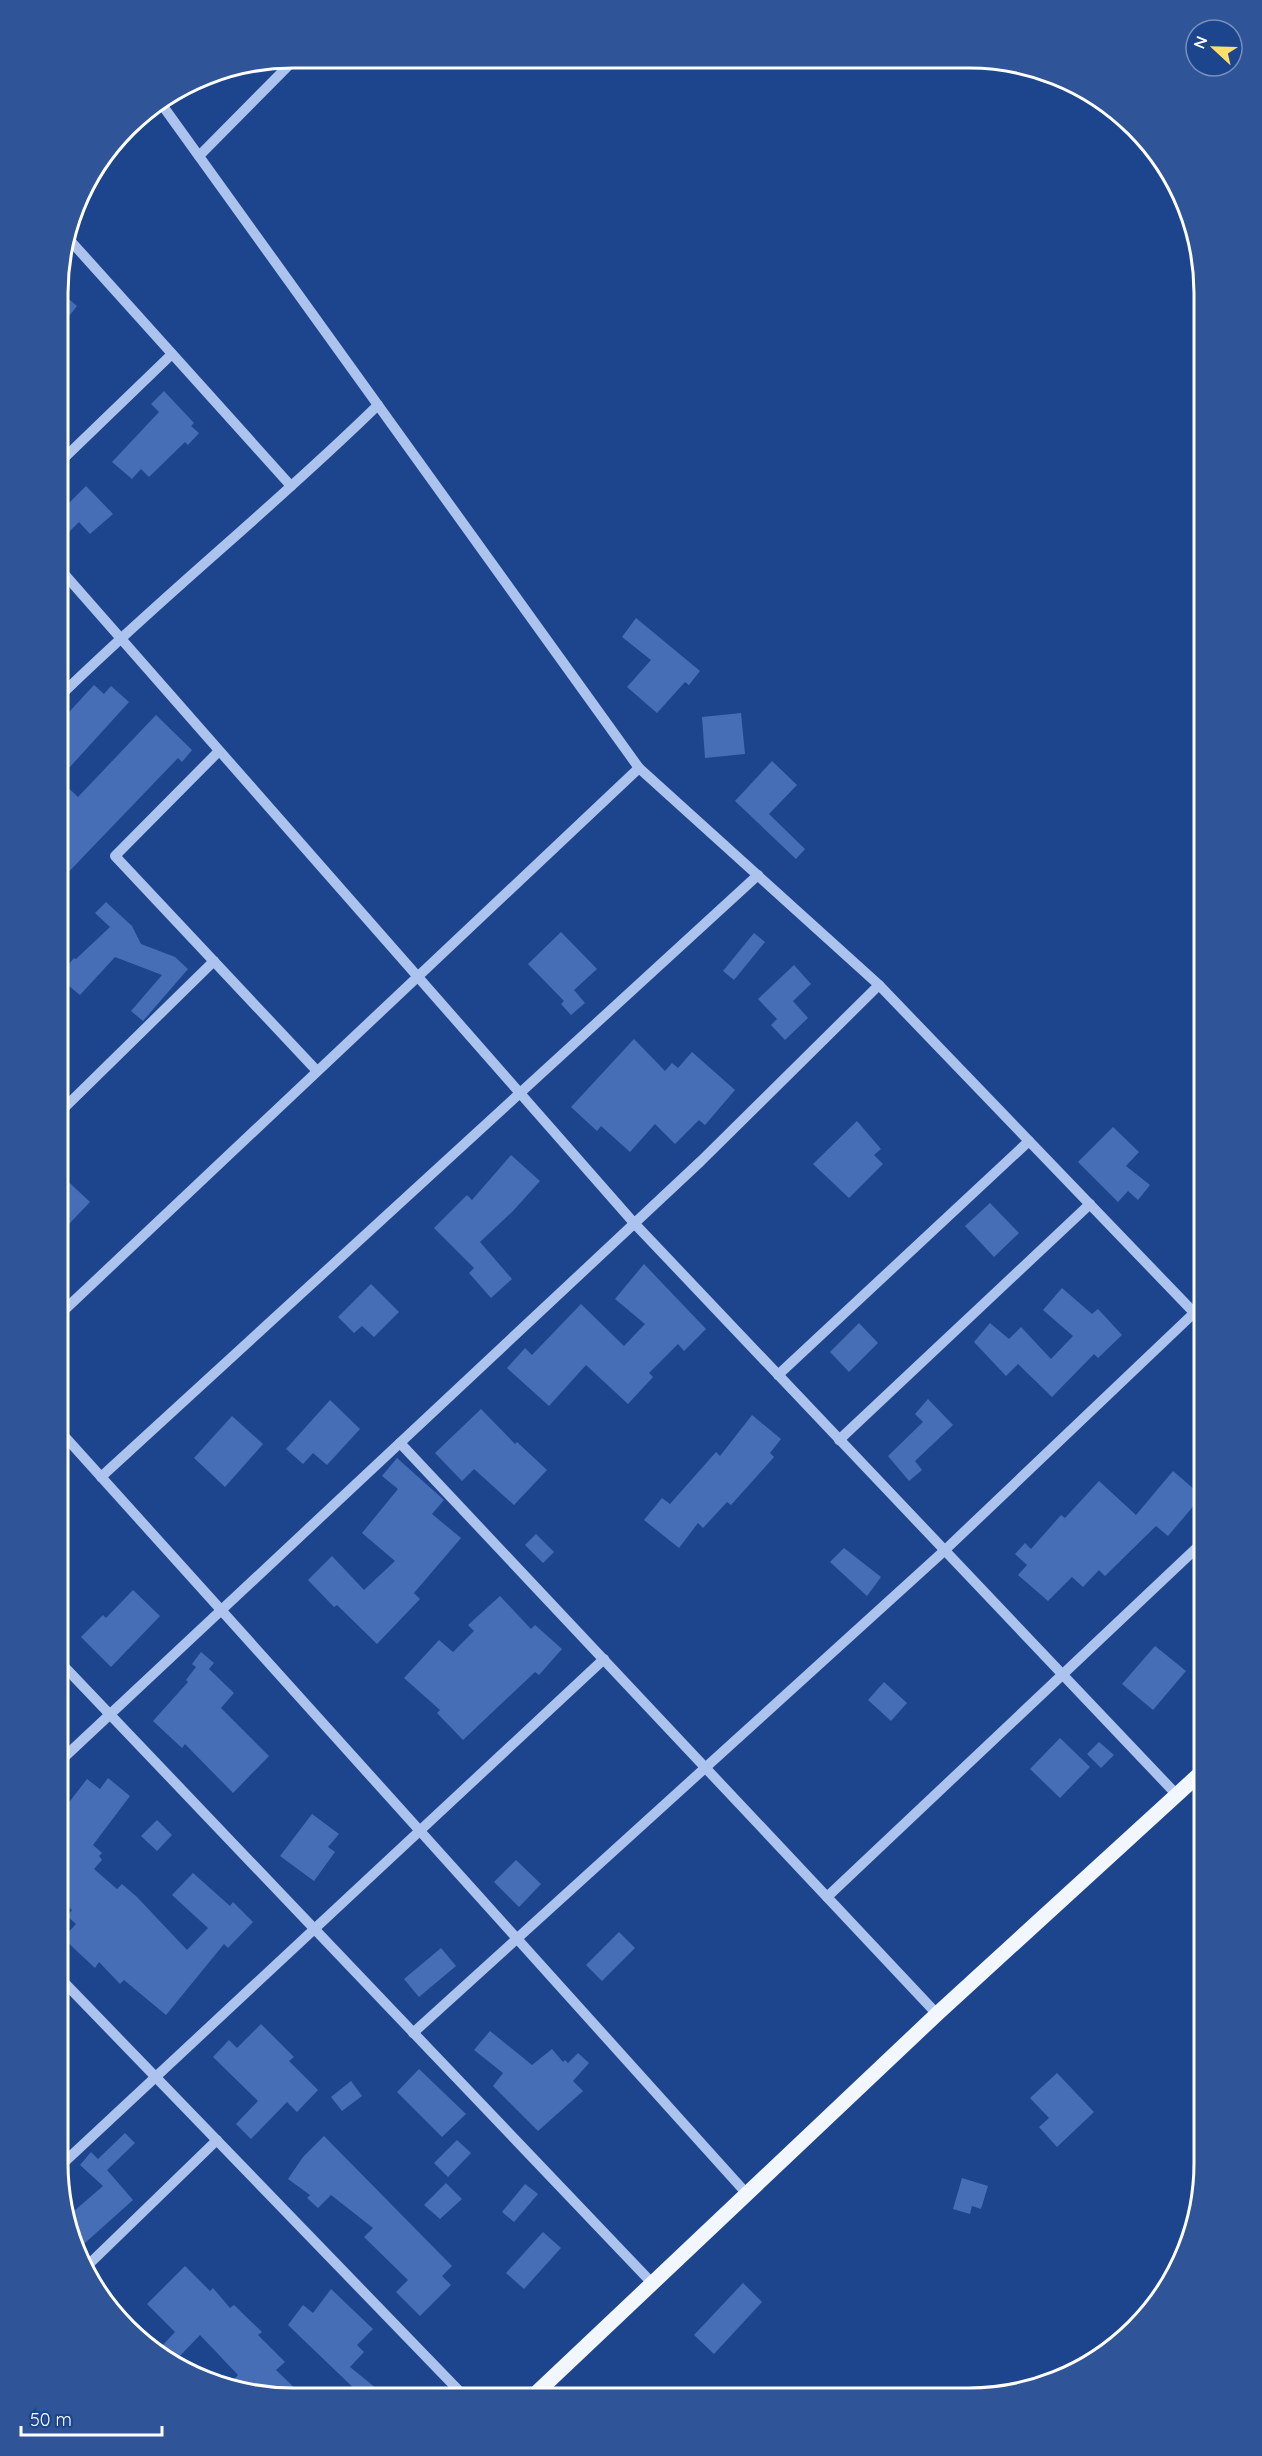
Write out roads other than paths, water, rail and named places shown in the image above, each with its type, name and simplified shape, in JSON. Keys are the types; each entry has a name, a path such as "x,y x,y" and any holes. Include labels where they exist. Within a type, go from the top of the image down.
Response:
{"main road":[{"path":"542,2388 938,2014 1194,1779"}],"street":[{"path":"199,156 286,68"},
{"path":"164,108 639,768 879,985 1194,1313 944,1551 413,2033"},
{"path":"73,244 291,486"},
{"path":"68,454 172,354"},
{"path":"68,687 119,637 291,486 378,405"},
{"path":"68,578 634,1223 1177,1795"},
{"path":"219,751 115,856 317,1071"},
{"path":"68,1307 639,768"},
{"path":"101,1477 758,875"},
{"path":"68,1104 214,961"},
{"path":"68,1754 634,1223 879,985"},
{"path":"778,1375 1029,1141"},
{"path":"839,1440 1090,1204"},
{"path":"68,1440 747,2194"},
{"path":"400,1443 938,2014"},
{"path":"827,1897 1194,1550"},
{"path":"68,2159 604,1659"},
{"path":"68,1671 652,2283"},
{"path":"68,1986 456,2388"},
{"path":"91,2262 217,2140"}]}
